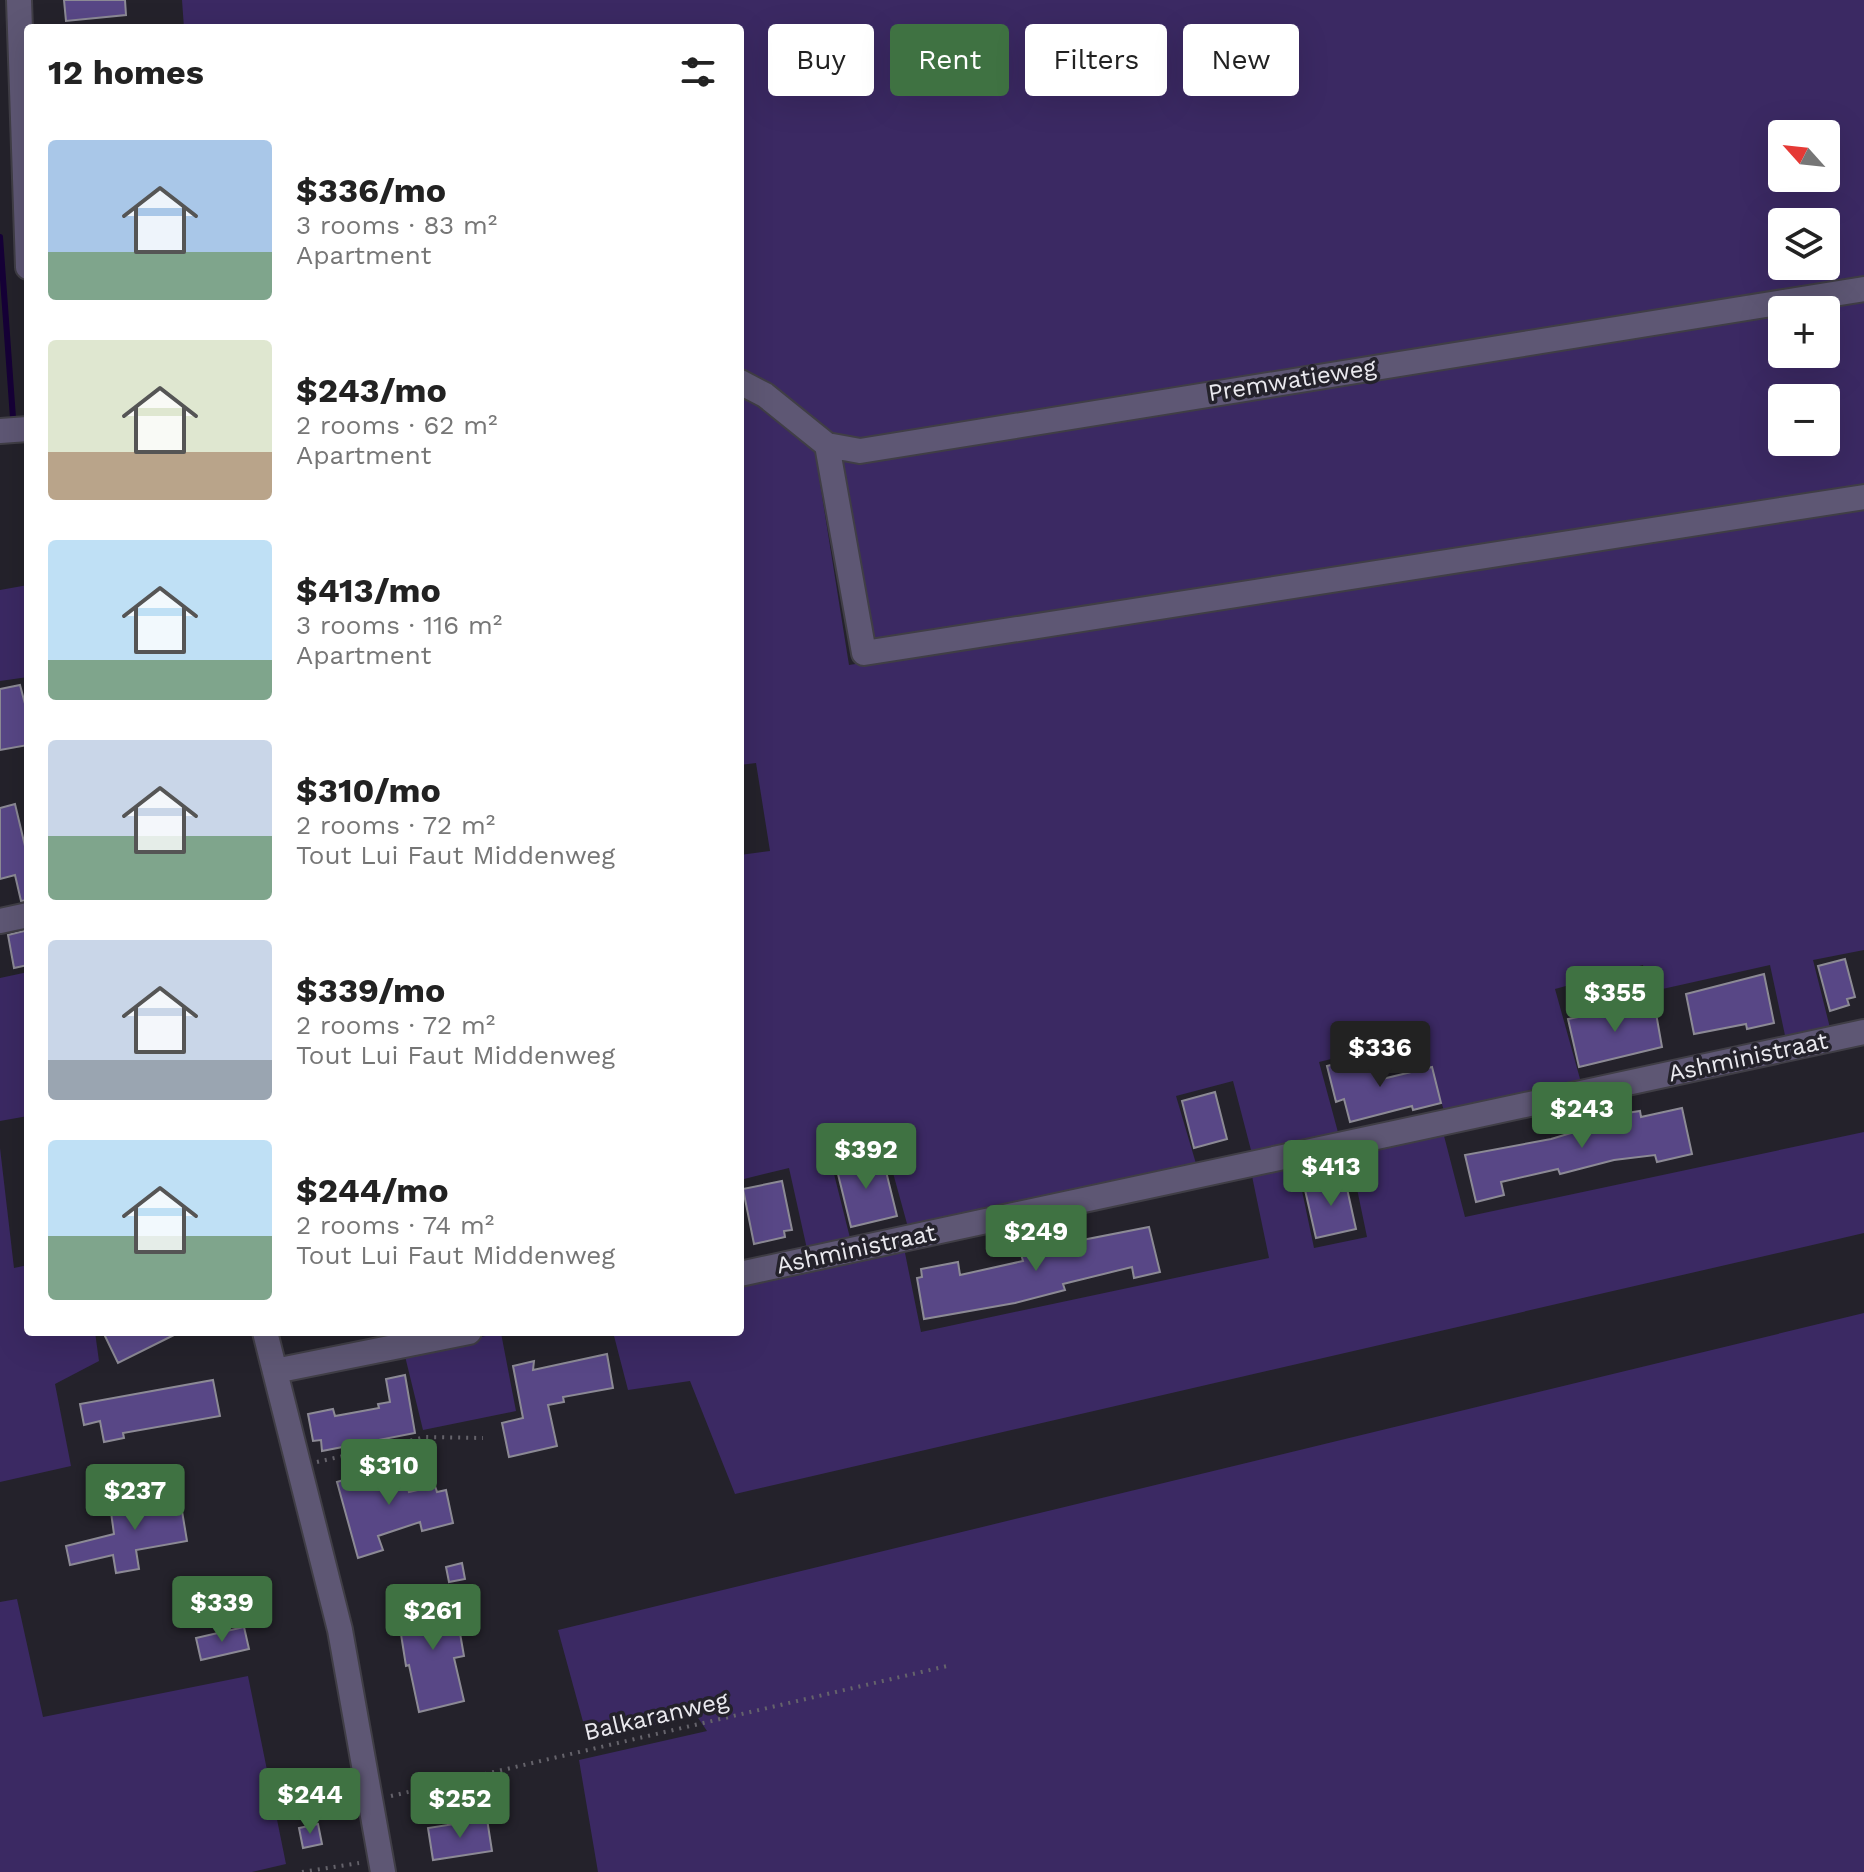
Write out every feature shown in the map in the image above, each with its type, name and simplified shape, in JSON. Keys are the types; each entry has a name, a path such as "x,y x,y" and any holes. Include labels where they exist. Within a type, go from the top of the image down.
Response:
{"street":[{"path":"19,0 24,148"},
{"name":"Premwatieweg","path":"827,445 860,451 1864,289"},
{"path":"744,382 827,445 864,653 1864,497"},
{"path":"0,431 24,429"},
{"path":"0,921 24,916"},
{"name":"Ashministraat","path":"744,1273 1864,1032"},
{"path":"266,1336 340,1630 373,1800 382,1865"},
{"path":"275,1371 449,1336"}],"path":[{"path":"299,1466 426,1437 483,1438"},
{"name":"Balkaranweg","path":"373,1800 947,1666"},
{"path":"302,1872 382,1865"}],"shaded area":[{"path":"182,0 1864,0 1864,276 858,444 839,437 744,377 744,24 184,24"},
{"path":"1864,298 1864,489 869,642 839,463 1768,313 1768,368 1840,368 1840,302"},
{"path":"744,394 789,422 815,452 849,665 1864,506 1864,950 1813,960 1830,1028 1786,1040 1770,965 1649,992 1643,965 1555,989 1582,1086 1445,1114 1421,1037 1319,1062 1339,1136 1252,1154 1233,1081 1176,1096 1197,1167 909,1231 887,1151 831,1162 851,1242 807,1249 789,1168 744,1179 744,854 770,851 756,763 744,764"},
{"path":"24,586 24,678 0,681 0,590"},
{"path":"24,973 24,1117 0,1121 0,978"},
{"path":"1443,1132 1465,1217 1864,1132 1864,1233 735,1494 690,1381 628,1390 614,1336 744,1336 744,1282 904,1248 921,1332 1269,1258 1252,1176 1297,1167 1314,1248 1367,1237 1350,1155"},
{"path":"0,1148 14,1268 24,1266 24,1336 96,1336 99,1361 55,1384 71,1466 0,1482"},
{"path":"1864,1313 1864,1872 598,1872 579,1760 707,1731 696,1715 588,1740 558,1630"},
{"path":"486,1336 502,1336 516,1411 423,1430 404,1352"},
{"path":"17,1599 43,1717 248,1676 286,1864 252,1872 0,1872 0,1602"}],"building":[{"path":"64,0 125,0 126,15 66,21"},
{"path":"20,685 24,700 24,746 0,750 0,689"},
{"path":"15,804 24,842 24,901 21,901 15,875 0,879 0,808"},
{"path":"24,931 24,966 14,968 8,935"},
{"path":"1845,959 1855,997 1847,999 1849,1005 1830,1011 1818,966"},
{"path":"1764,974 1774,1023 1747,1029 1746,1024 1694,1034 1686,994"},
{"path":"1654,1002 1662,1047 1579,1067 1568,1019"},
{"path":"1372,1054 1378,1080 1432,1067 1441,1103 1413,1110 1412,1106 1350,1122 1344,1099 1336,1102 1327,1066"},
{"path":"1215,1092 1227,1139 1194,1148 1182,1101"},
{"path":"1682,1108 1692,1154 1657,1162 1655,1155 1614,1160 1560,1174 1558,1169 1501,1182 1504,1195 1476,1202 1465,1155 1551,1139 1621,1118 1620,1114 1640,1111 1641,1117"},
{"path":"882,1155 897,1216 851,1227 836,1166"},
{"path":"1344,1175 1356,1229 1316,1238 1305,1190 1328,1185 1327,1179"},
{"path":"782,1181 792,1230 784,1231 785,1237 754,1244 744,1189"},
{"path":"1149,1227 1160,1272 1134,1278 1132,1267 1063,1284 1065,1290 1015,1303 924,1319 917,1278 922,1277 921,1269 958,1262 960,1275 1023,1261 1021,1254 1062,1245 1059,1234 1074,1230 1077,1241"},
{"path":"105,1336 172,1336 118,1363"},
{"path":"607,1354 613,1388 563,1397 564,1402 548,1405 557,1446 509,1457 502,1423 523,1418 513,1366 534,1361 533,1370"},
{"path":"405,1375 415,1433 322,1451 321,1440 313,1441 308,1414 333,1409 335,1416 379,1408 378,1404 390,1402 386,1379"},
{"path":"213,1380 220,1416 123,1433 124,1438 104,1442 100,1421 84,1425 80,1404"},
{"path":"401,1463 409,1492 435,1486 437,1492 446,1490 453,1523 422,1531 420,1522 378,1536 383,1550 358,1558 337,1482"},
{"path":"179,1493 187,1541 136,1550 139,1569 116,1573 113,1555 70,1565 66,1546 114,1534 110,1505"},
{"path":"462,1563 465,1579 449,1582 446,1567"},
{"path":"454,1599 464,1656 454,1658 464,1701 419,1712 409,1665 406,1666 397,1609"},
{"path":"244,1627 249,1649 201,1660 196,1638"},
{"path":"487,1819 492,1851 433,1860 428,1828"},
{"path":"318,1824 322,1844 303,1848 299,1828"}],"waterway":[{"path":"0,237 13,418"}]}
